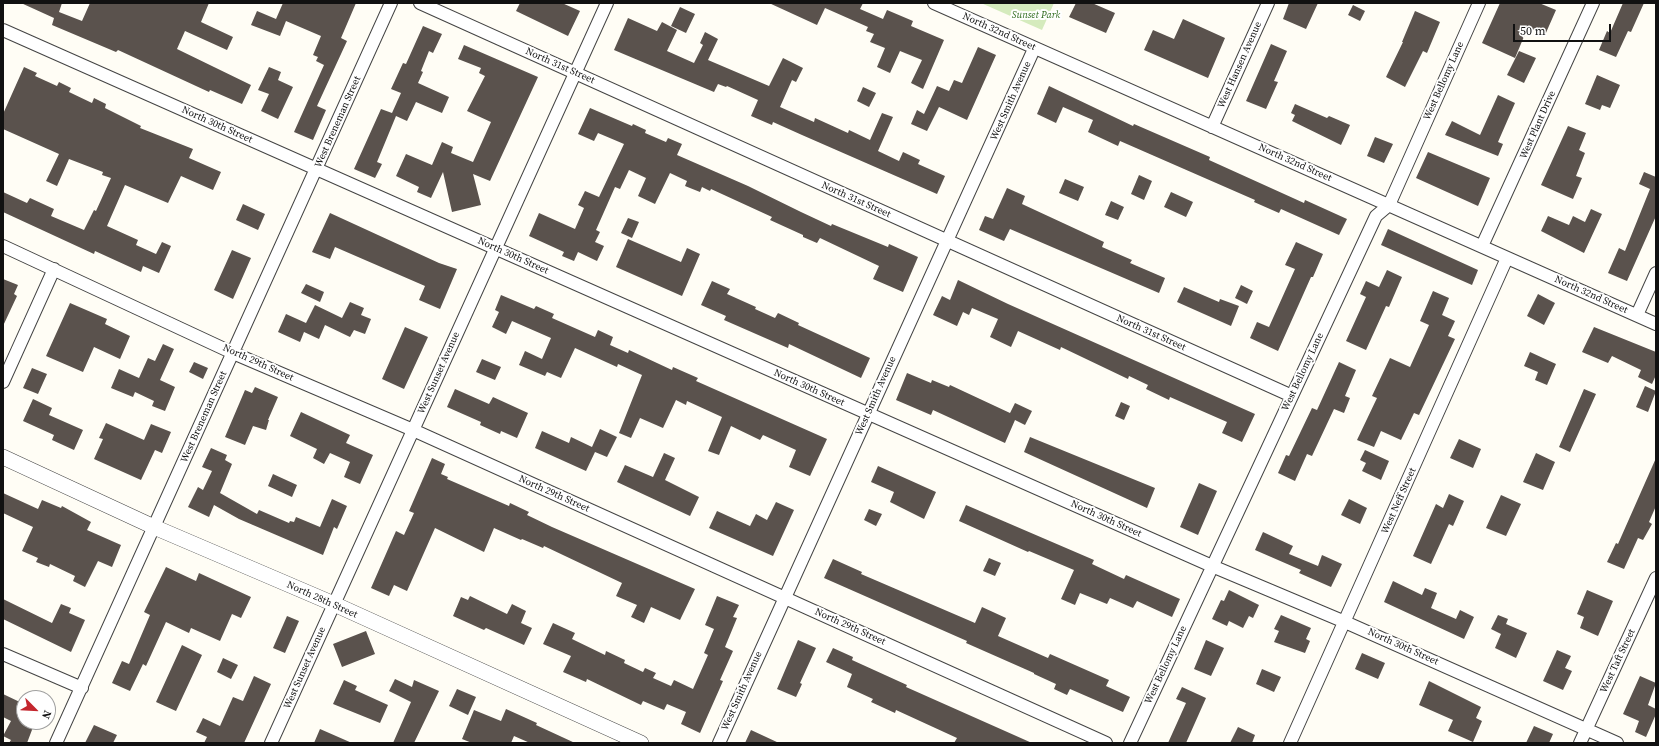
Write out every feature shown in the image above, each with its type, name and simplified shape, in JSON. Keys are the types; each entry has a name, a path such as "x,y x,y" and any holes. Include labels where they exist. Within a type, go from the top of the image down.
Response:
{"street":[{"name":"West Breneman Street","path":"56,743 391,3"},
{"name":"North 31st Street","path":"420,3 1292,396"},
{"name":"West Sunset Avenue","path":"271,743 606,3"},
{"name":"North 32nd Street","path":"934,3 1034,49 1656,324"},
{"name":"West Hansen Avenue","path":"1212,127 1268,3"},
{"name":"West Bellomy Lane","path":"1130,743 1376,216 1389,205 1479,3"},
{"name":"West Plant Drive","path":"1482,246 1593,3"},
{"name":"North 30th Street","path":"3,30 1212,566 1345,622 1617,743"},
{"name":"West Smith Avenue","path":"719,743 1034,49"},
{"name":"North 29th Street","path":"3,246 233,353 413,430 1106,743"},
{"name":"West Neff Street","path":"1290,743 1506,258"},
{"path":"3,382 54,269"},
{"path":"1637,315 1656,273"},
{"name":"North 28th Street","path":"3,456 154,527 334,604 641,743"},
{"name":"West Taft Street","path":"1580,743 1656,578"},
{"path":"3,654 82,688"}],"green space":[{"name":"Sunset Park","path":"981,3 1054,3 1042,30"}],"building":[{"path":"21,3 62,3 59,12 82,21 90,3 209,3 201,22 233,37 227,50 185,31 177,49 251,85 242,104 210,90 209,92 118,50 116,52 52,25 54,18"},
{"path":"283,3 356,3 341,38 347,41 317,106 326,110 313,140 294,132 324,65 316,61 318,57 313,55 321,36 286,21 280,36 251,25 257,11 276,19"},
{"path":"520,3 562,3 580,11 568,36 516,11"},
{"path":"769,3 863,3 860,9 883,19 887,10 913,21 911,26 944,40 923,89 911,83 922,60 900,51 890,73 877,67 885,48 870,42 874,34 866,31 868,27 825,8 817,25"},
{"path":"1076,3 1092,3 1115,13 1106,33 1069,17"},
{"path":"1289,3 1318,3 1306,29 1283,19"},
{"path":"1500,3 1539,3 1556,10 1545,35 1528,27 1515,58 1482,43"},
{"path":"1623,3 1644,3 1631,32 1628,31 1616,57 1599,50 1607,31 1610,33"},
{"path":"1353,5 1365,11 1360,21 1348,15"},
{"path":"680,7 695,14 686,33 671,26"},
{"path":"1415,11 1440,22 1427,53 1423,51 1405,87 1386,77 1403,42"},
{"path":"628,18 657,31 662,22 677,30 667,51 694,63 703,45 700,43 705,32 718,39 708,60 769,86 783,58 803,68 796,82 792,80 780,107 814,122 815,118 848,133 849,130 870,140 882,113 893,117 878,151 899,161 903,152 920,160 918,164 945,176 937,194 773,122 772,125 751,116 758,100 727,86 718,84 714,92 614,50"},
{"path":"1183,19 1225,38 1208,78 1144,50 1153,30 1174,39"},
{"path":"423,26 442,34 433,53 429,51 418,83 449,97 442,113 416,102 407,121 396,116 377,162 382,164 375,178 354,169 381,109 392,113 401,93 391,89 403,63 406,64"},
{"path":"1271,44 1287,51 1274,81 1278,82 1266,109 1246,101"},
{"path":"464,45 538,77 490,181 473,174 481,205 452,212 443,172 431,198 417,192 419,187 396,176 406,154 432,165 442,142 453,147 451,153 473,162 491,122 467,111 485,76 479,73 481,68 458,59"},
{"path":"978,47 996,55 967,120 939,107 927,131 911,124 917,110 924,114 937,86 949,91 954,80 962,83"},
{"path":"1519,51 1536,58 1524,83 1507,75"},
{"path":"24,67 37,73 35,76 57,86 59,82 71,88 69,92 92,103 94,98 106,104 105,108 141,126 140,128 193,149 189,158 221,172 213,190 181,176 168,203 125,185 107,226 138,240 136,245 156,254 162,242 171,246 159,273 143,266 141,272 95,251 94,254 3,212 3,192 27,203 30,198 54,209 51,216 84,230 94,210 96,211 111,178 102,175 103,172 69,159 57,186 46,181 59,154 3,129 3,114"},
{"path":"269,67 281,72 278,80 293,87 278,119 261,111 269,94 258,90"},
{"path":"1597,75 1620,85 1610,108 1602,105 1600,110 1585,104"},
{"path":"1049,86 1133,126 1134,124 1210,157 1209,160 1304,203 1305,200 1347,219 1339,235 1281,209 1279,213 1254,202 1255,200 1120,141 1118,146 1088,132 1093,120 1063,107 1056,123 1037,114"},
{"path":"863,87 876,93 869,107 857,101"},
{"path":"1498,95 1515,103 1498,142 1503,144 1498,156 1445,135 1452,121 1480,135"},
{"path":"1295,104 1327,118 1329,116 1350,125 1341,145 1292,121 1295,115 1291,113"},
{"path":"590,108 632,126 633,124 646,130 645,133 666,142 668,138 682,144 677,155 748,186 831,226 832,224 888,247 889,244 918,257 903,292 873,279 879,266 820,238 817,243 803,237 803,235 770,220 772,217 711,189 710,191 702,187 700,192 685,186 687,181 670,173 655,204 638,196 646,178 629,170 620,189 615,187 596,230 600,232 595,242 604,246 597,261 578,252 574,261 562,256 564,252 529,236 539,213 575,229 584,208 578,205 585,191 599,197 624,144 598,133 594,141 578,134"},
{"path":"1568,126 1586,133 1579,150 1585,153 1576,176 1582,178 1573,199 1541,185"},
{"path":"1375,137 1393,144 1384,163 1367,156"},
{"path":"1428,152 1490,178 1478,206 1416,178"},
{"path":"1644,172 1656,177 1656,216 1627,281 1608,273 1619,248 1625,251 1650,189 1639,184"},
{"path":"1139,175 1152,181 1144,200 1131,194"},
{"path":"1065,179 1084,187 1078,201 1059,193"},
{"path":"1007,188 1025,196 1022,204 1104,242 1102,247 1132,260 1130,263 1165,278 1159,293 1010,229 1004,241 979,230 985,216 993,219"},
{"path":"1171,192 1193,202 1186,217 1164,207"},
{"path":"1111,201 1124,207 1118,220 1105,215"},
{"path":"243,204 265,214 258,230 236,220"},
{"path":"1591,209 1602,214 1584,253 1541,231 1548,216 1569,225 1573,216 1585,222"},
{"path":"330,213 439,263 457,269 440,309 419,300 425,286 335,247 330,259 312,252"},
{"path":"628,218 639,222 632,238 621,233"},
{"path":"1388,229 1478,270 1472,285 1381,245"},
{"path":"628,239 681,262 687,248 700,254 682,296 616,267"},
{"path":"1296,242 1323,254 1313,277 1311,277 1278,351 1250,338 1257,322 1269,327 1295,269 1285,265"},
{"path":"232,250 251,258 233,299 214,290"},
{"path":"1387,270 1402,277 1389,307 1386,306 1366,350 1346,341 1366,297 1360,294 1366,281 1379,287"},
{"path":"3,279 18,285 14,294 17,296 3,326"},
{"path":"958,280 1008,304 1255,414 1242,442 1222,433 1227,422 1170,397 1169,400 1146,389 1148,385 1129,376 1128,379 1061,347 1060,350 1018,331 1011,347 990,337 998,319 972,308 969,315 963,312 957,326 933,315 942,296 950,300"},
{"path":"712,281 730,289 727,294 756,307 755,309 775,318 778,313 799,323 798,325 870,358 861,378 789,344 788,348 724,320 726,316 701,305"},
{"path":"306,284 324,292 320,302 301,293"},
{"path":"1241,285 1253,291 1247,304 1235,298"},
{"path":"1184,287 1219,302 1220,299 1239,306 1231,326 1177,302"},
{"path":"1433,291 1449,298 1442,315 1455,321 1448,336 1455,339 1419,415 1414,413 1401,440 1381,431 1374,447 1357,440 1377,398 1372,396 1390,358 1410,367 1429,325 1420,321"},
{"path":"1538,294 1555,303 1544,325 1527,316"},
{"path":"501,295 534,309 536,306 554,314 552,318 595,337 598,330 613,337 610,345 628,353 629,350 672,370 673,367 698,378 696,381 827,439 810,476 789,467 796,450 763,435 760,440 731,426 719,455 708,451 722,417 687,401 686,405 676,400 663,428 640,418 631,438 619,433 642,375 618,364 617,367 575,348 561,378 547,372 545,376 519,365 525,351 542,359 551,338 512,321 506,334 492,327 499,312 495,310"},
{"path":"350,302 364,308 361,315 371,319 365,334 354,330 350,337 325,325 319,339 304,332 300,342 278,332 286,314 306,323 315,305 342,318"},
{"path":"70,303 107,319 105,324 130,336 120,359 94,347 83,372 46,356"},
{"path":"405,327 428,337 404,389 382,379"},
{"path":"1594,327 1656,352 1656,375 1652,384 1638,377 1641,370 1612,356 1608,363 1582,352"},
{"path":"163,344 174,349 160,380 175,387 165,411 152,406 154,401 135,392 133,397 111,388 119,369 139,378 148,358 155,361"},
{"path":"1530,352 1556,364 1547,385 1535,380 1538,372 1524,366"},
{"path":"482,359 501,367 495,380 476,372"},
{"path":"194,362 208,368 203,379 189,372"},
{"path":"1339,362 1356,370 1345,396 1350,398 1344,413 1334,409 1312,456 1307,454 1295,481 1278,473 1286,455 1289,456 1312,408 1317,410"},
{"path":"32,368 47,374 38,394 23,388"},
{"path":"907,373 931,383 932,380 949,387 950,385 1010,413 1015,403 1032,411 1025,425 1015,420 1005,443 933,410 931,415 896,400"},
{"path":"1645,386 1656,391 1648,412 1636,407"},
{"path":"255,387 278,397 268,420 266,430 253,426 245,445 225,437 245,390 252,393"},
{"path":"455,389 489,404 493,397 528,413 517,438 501,431 500,434 480,425 481,422 447,407"},
{"path":"1584,389 1596,394 1570,452 1559,447"},
{"path":"33,399 52,408 49,415 83,430 74,450 52,440 54,435 23,421"},
{"path":"1121,402 1130,406 1124,420 1115,416"},
{"path":"301,412 350,435 346,443 373,455 360,484 344,477 350,462 330,453 324,464 313,458 317,449 290,436"},
{"path":"106,423 144,440 151,424 171,432 162,453 155,450 141,480 94,459 103,439 99,438"},
{"path":"600,429 617,437 607,457 595,452 586,471 535,448 542,431 569,443 571,437 592,447"},
{"path":"1030,437 1155,488 1147,508 1024,452"},
{"path":"1459,439 1481,449 1473,468 1450,458"},
{"path":"211,448 227,455 225,460 232,464 220,493 257,514 259,510 289,523 290,521 294,522 296,517 320,527 332,499 347,506 337,529 334,527 323,555 239,519 214,505 209,517 188,507 198,487 203,490 212,471 202,467"},
{"path":"1365,450 1389,461 1381,480 1362,471 1366,463 1360,460"},
{"path":"664,453 675,458 665,480 699,497 690,516 617,482 625,465 653,477"},
{"path":"1536,453 1555,462 1543,490 1523,482"},
{"path":"432,458 445,464 441,474 448,477 447,479 509,506 510,503 529,512 527,515 552,527 695,589 680,620 651,607 644,623 631,617 637,605 616,596 622,583 544,546 543,548 494,528 484,552 435,528 407,591 394,585 389,596 371,588 396,531 404,535 414,513 409,511"},
{"path":"1656,458 1656,506 1649,522 1652,524 1643,540 1638,538 1624,569 1607,562 1616,543 1618,544"},
{"path":"878,466 936,492 924,519 890,502 894,492 871,482"},
{"path":"273,474 297,485 292,497 268,486"},
{"path":"1199,483 1217,491 1198,535 1180,527"},
{"path":"3,493 38,509 42,500 61,508 62,506 91,522 87,530 121,545 112,567 98,561 85,587 73,581 75,576 50,564 49,567 36,562 38,558 22,551 33,527 3,513"},
{"path":"1449,494 1464,501 1453,526 1449,524 1431,564 1413,556 1436,504 1443,508"},
{"path":"1501,495 1521,504 1506,536 1486,528"},
{"path":"1349,499 1367,508 1360,524 1341,515"},
{"path":"776,502 794,510 773,556 709,528 717,511 750,526 756,514 767,520"},
{"path":"966,505 1094,560 1092,564 1124,579 1126,575 1180,599 1172,617 1137,601 1133,608 1110,598 1107,604 1080,593 1075,605 1061,599 1074,570 1029,551 1028,552 959,521"},
{"path":"869,509 882,514 876,526 864,520"},
{"path":"1263,532 1293,546 1289,554 1318,566 1322,555 1342,564 1331,587 1299,573 1301,570 1255,550"},
{"path":"989,558 1001,563 995,576 983,571"},
{"path":"833,559 862,572 861,574 975,623 982,607 1006,618 998,636 1048,658 1050,654 1109,680 1106,686 1130,697 1123,712 1070,689 1067,695 1054,689 1056,684 1034,673 966,643 967,641 824,578"},
{"path":"166,567 196,581 199,573 251,597 241,618 232,614 220,641 191,628 189,633 166,622 146,666 143,664 130,691 112,683 122,661 129,664 150,615 144,612"},
{"path":"1393,581 1422,595 1425,588 1437,593 1431,608 1456,619 1460,610 1474,617 1464,639 1384,602"},
{"path":"1229,590 1259,605 1253,618 1249,616 1243,628 1229,621 1227,626 1212,619 1221,600 1224,601"},
{"path":"1587,590 1613,601 1598,636 1580,628 1584,617 1577,614"},
{"path":"470,596 507,614 512,604 526,611 521,623 532,628 524,645 486,628 484,630 453,616 461,597 468,600"},
{"path":"717,596 739,605 733,617 737,618 725,647 733,651 720,680 723,681 700,733 681,724 686,712 667,704 664,710 643,701 641,705 587,679 586,682 563,672 571,656 543,644 553,623 575,633 572,639 605,655 606,651 625,660 624,663 643,672 645,668 656,673 653,678 671,686 674,680 693,689 708,655 704,653 714,629 705,625"},
{"path":"3,599 52,623 61,604 71,608 69,613 85,620 71,652 3,619"},
{"path":"1281,615 1311,628 1306,639 1310,641 1305,653 1274,642 1279,631 1274,629"},
{"path":"1498,615 1508,619 1506,624 1527,633 1516,658 1495,648 1501,634 1491,629"},
{"path":"287,616 299,621 285,653 273,648"},
{"path":"366,631 375,654 342,667 333,644"},
{"path":"798,640 816,648 800,683 802,684 796,697 777,689"},
{"path":"1206,640 1224,648 1211,676 1194,669"},
{"path":"182,645 202,655 176,711 156,702"},
{"path":"833,648 853,657 852,660 907,685 906,687 1032,743 954,743 957,738 896,710 895,713 871,702 873,699 847,687 852,674 826,662"},
{"path":"1557,650 1571,656 1565,668 1572,671 1563,690 1543,681"},
{"path":"1362,653 1385,663 1378,679 1355,669"},
{"path":"223,658 238,665 231,679 217,672"},
{"path":"1262,669 1281,677 1274,692 1256,684"},
{"path":"254,676 271,684 244,743 204,743 207,737 196,732 203,718 220,726 233,697 243,701"},
{"path":"1640,676 1656,683 1648,705 1656,709 1656,714 1646,737 1635,732 1639,721 1623,714"},
{"path":"395,679 412,687 414,680 439,691 414,743 393,743 411,702 389,691"},
{"path":"344,680 357,686 355,690 388,705 380,723 333,704"},
{"path":"1429,681 1481,707 1476,718 1482,721 1473,742 1448,731 1453,720 1419,705"},
{"path":"1182,687 1206,698 1186,743 1168,743 1186,703 1176,699"},
{"path":"457,689 476,697 468,715 449,706"},
{"path":"3,694 16,700 16,730 32,730 27,743 9,743 11,740 3,736 11,721 3,717"},
{"path":"506,709 575,743 530,743 514,736 511,743 472,743 462,739 474,710 501,721"},
{"path":"94,725 117,735 113,743 85,743"},
{"path":"1534,726 1553,734 1549,743 1526,743"},
{"path":"1238,727 1255,735 1252,743 1230,743"},
{"path":"320,729 352,743 314,743"},
{"path":"751,730 779,743 745,743"}]}
